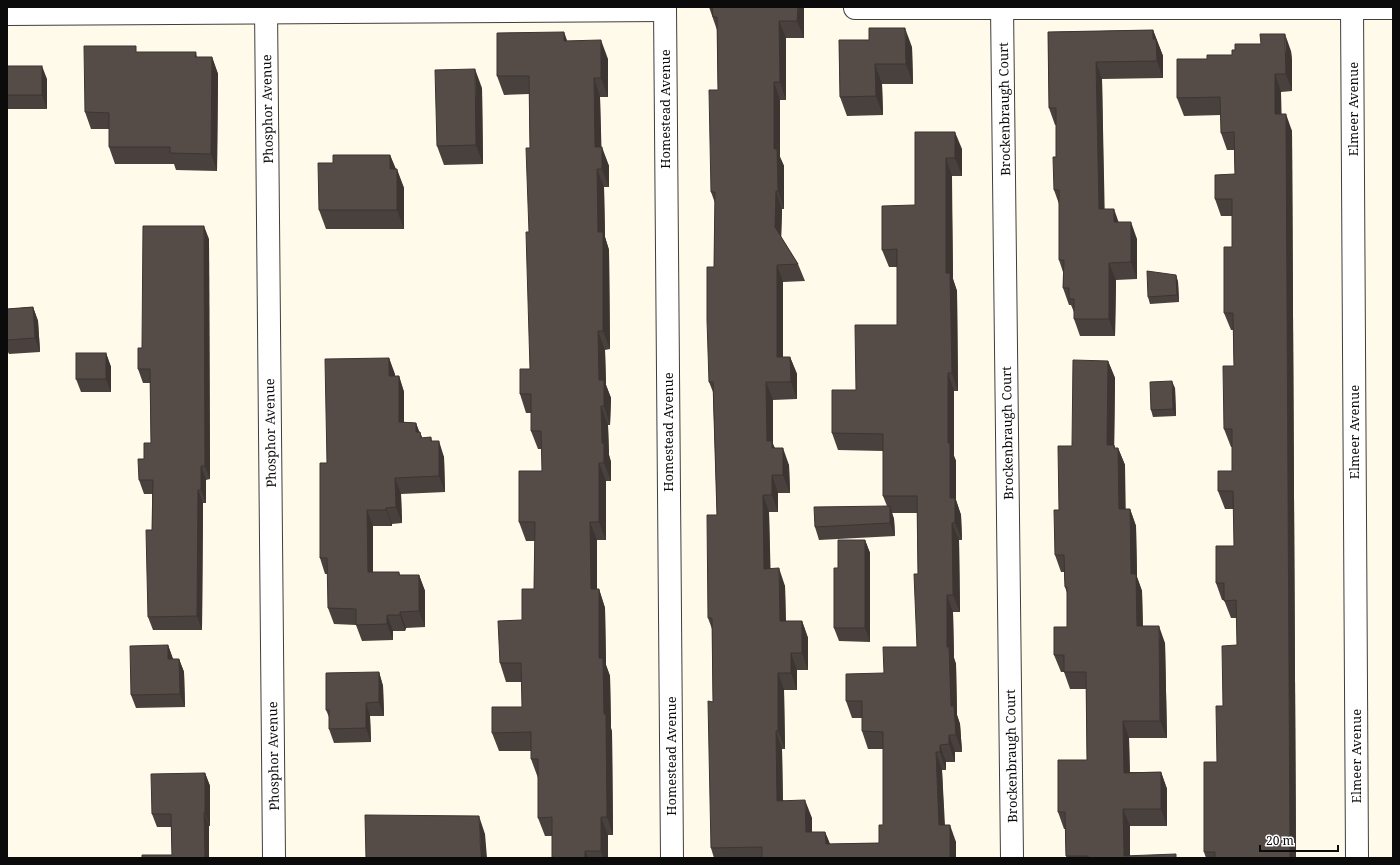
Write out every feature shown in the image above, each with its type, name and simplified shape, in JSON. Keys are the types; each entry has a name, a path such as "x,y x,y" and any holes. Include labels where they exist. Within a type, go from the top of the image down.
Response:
{"street":[{"path":"7,14 266,10 665,8"},
{"name":"Homestead Avenue","path":"665,8 672,858"},
{"path":"855,8 1393,8"},
{"name":"Brockenbraugh Court","path":"1002,8 1012,858"},
{"name":"Elmeer Avenue","path":"1352,8 1357,858"},
{"name":"Phosphor Avenue","path":"266,10 274,858"}],"building":[{"path":"712,7 798,7 797,21 779,21 780,82 774,82 774,149 777,149 778,191 776,191 775,227 798,264 777,265 777,357 790,357 791,382 766,382 767,441 772,441 772,448 783,448 783,475 772,475 772,495 763,495 764,569 779,568 780,621 802,621 802,653 791,653 791,673 778,673 778,731 776,731 777,801 805,800 806,832 825,832 826,844 879,843 879,825 883,825 883,732 862,731 862,701 846,701 846,674 884,673 883,647 917,647 914,574 918,574 917,496 883,496 883,434 832,433 832,390 856,390 855,325 897,325 897,249 882,250 882,206 915,205 915,132 955,132 955,158 946,158 946,273 950,273 952,373 948,373 950,498 955,498 955,523 952,523 953,595 947,595 947,647 949,647 951,706 954,706 956,735 949,735 949,744 940,745 940,752 936,752 939,825 950,825 950,858 762,858 762,847 711,848 708,701 713,702 712,618 708,618 707,515 717,515 713,382 709,382 707,267 714,267 715,192 711,192 709,90 718,90 717,17 713,17"},
{"path":"869,28 905,28 906,64 875,64 876,96 840,97 839,40 869,40"},
{"path":"1153,30 1153,39 1156,39 1157,61 1096,62 1099,209 1114,209 1114,222 1131,222 1131,262 1109,263 1109,319 1074,319 1074,299 1069,299 1069,288 1063,288 1064,260 1059,260 1059,190 1054,190 1053,157 1056,157 1056,108 1049,108 1048,32"},
{"path":"564,32 564,41 601,40 601,78 594,78 595,147 602,147 602,169 597,169 598,232 603,232 603,331 598,331 599,380 604,380 604,406 601,406 604,463 599,463 599,522 590,522 591,589 599,589 599,658 603,658 604,714 606,714 607,817 601,817 601,851 585,851 585,858 552,858 552,817 538,818 538,759 531,759 531,732 492,733 492,707 522,707 521,663 500,663 498,621 522,620 522,589 534,589 535,522 519,522 519,471 542,471 541,431 531,431 531,394 520,394 520,369 530,369 526,232 529,232 526,148 530,148 529,76 497,76 497,33"},
{"path":"1260,34 1285,34 1286,74 1275,74 1275,114 1286,114 1290,858 1215,858 1215,852 1204,852 1204,762 1217,762 1216,706 1223,706 1222,646 1237,645 1236,600 1224,601 1224,583 1216,583 1216,546 1234,546 1233,491 1218,491 1218,471 1232,471 1232,429 1224,429 1223,366 1234,366 1233,313 1224,313 1224,247 1232,247 1232,199 1215,199 1215,175 1235,174 1234,132 1221,133 1220,97 1177,98 1177,59 1207,59 1207,55 1232,55 1232,50 1235,50 1235,44 1261,44"},
{"path":"84,46 136,46 136,52 196,52 195,57 212,57 211,154 170,153 170,147 109,147 109,113 85,112"},
{"path":"7,66 42,66 42,95 7,95"},
{"path":"475,69 476,145 437,146 435,70"},
{"path":"333,155 390,155 390,169 397,169 397,210 319,210 318,163 333,163"},
{"path":"143,226 204,226 205,466 201,466 201,490 198,490 197,616 148,617 146,530 152,530 153,480 139,480 138,459 144,459 144,443 151,443 150,369 138,369 138,348 142,348"},
{"path":"1147,271 1176,275 1177,295 1148,297"},
{"path":"33,307 35,338 7,340 7,309"},
{"path":"76,353 106,353 106,379 76,379"},
{"path":"389,358 389,376 399,376 399,422 416,423 416,432 420,432 421,438 431,437 431,441 439,441 439,476 395,478 396,507 386,508 386,510 367,510 368,572 399,572 399,575 419,575 419,611 400,612 400,615 387,615 387,624 356,625 356,609 328,608 327,558 320,558 320,463 327,463 325,359"},
{"path":"1073,360 1108,361 1107,445 1114,445 1114,448 1118,448 1119,509 1130,509 1131,574 1136,574 1137,626 1159,626 1160,721 1123,721 1124,773 1161,772 1161,809 1123,809 1124,856 1176,854 1176,858 1088,858 1088,856 1066,856 1065,812 1058,812 1058,760 1087,760 1086,672 1064,672 1064,655 1054,655 1054,627 1067,627 1067,587 1065,587 1064,555 1055,555 1054,510 1059,510 1058,446 1072,446"},
{"path":"1172,381 1173,409 1151,410 1150,382"},
{"path":"890,506 890,523 815,527 814,507"},
{"path":"838,540 865,540 865,628 834,628 834,568 838,568"},
{"path":"168,645 168,659 179,659 180,694 131,695 130,646"},
{"path":"379,672 379,702 366,703 366,728 329,729 329,710 326,710 326,673"},
{"path":"205,773 205,858 142,858 142,855 172,855 171,814 152,814 151,774"},
{"path":"365,815 479,816 481,858 366,858"}]}
